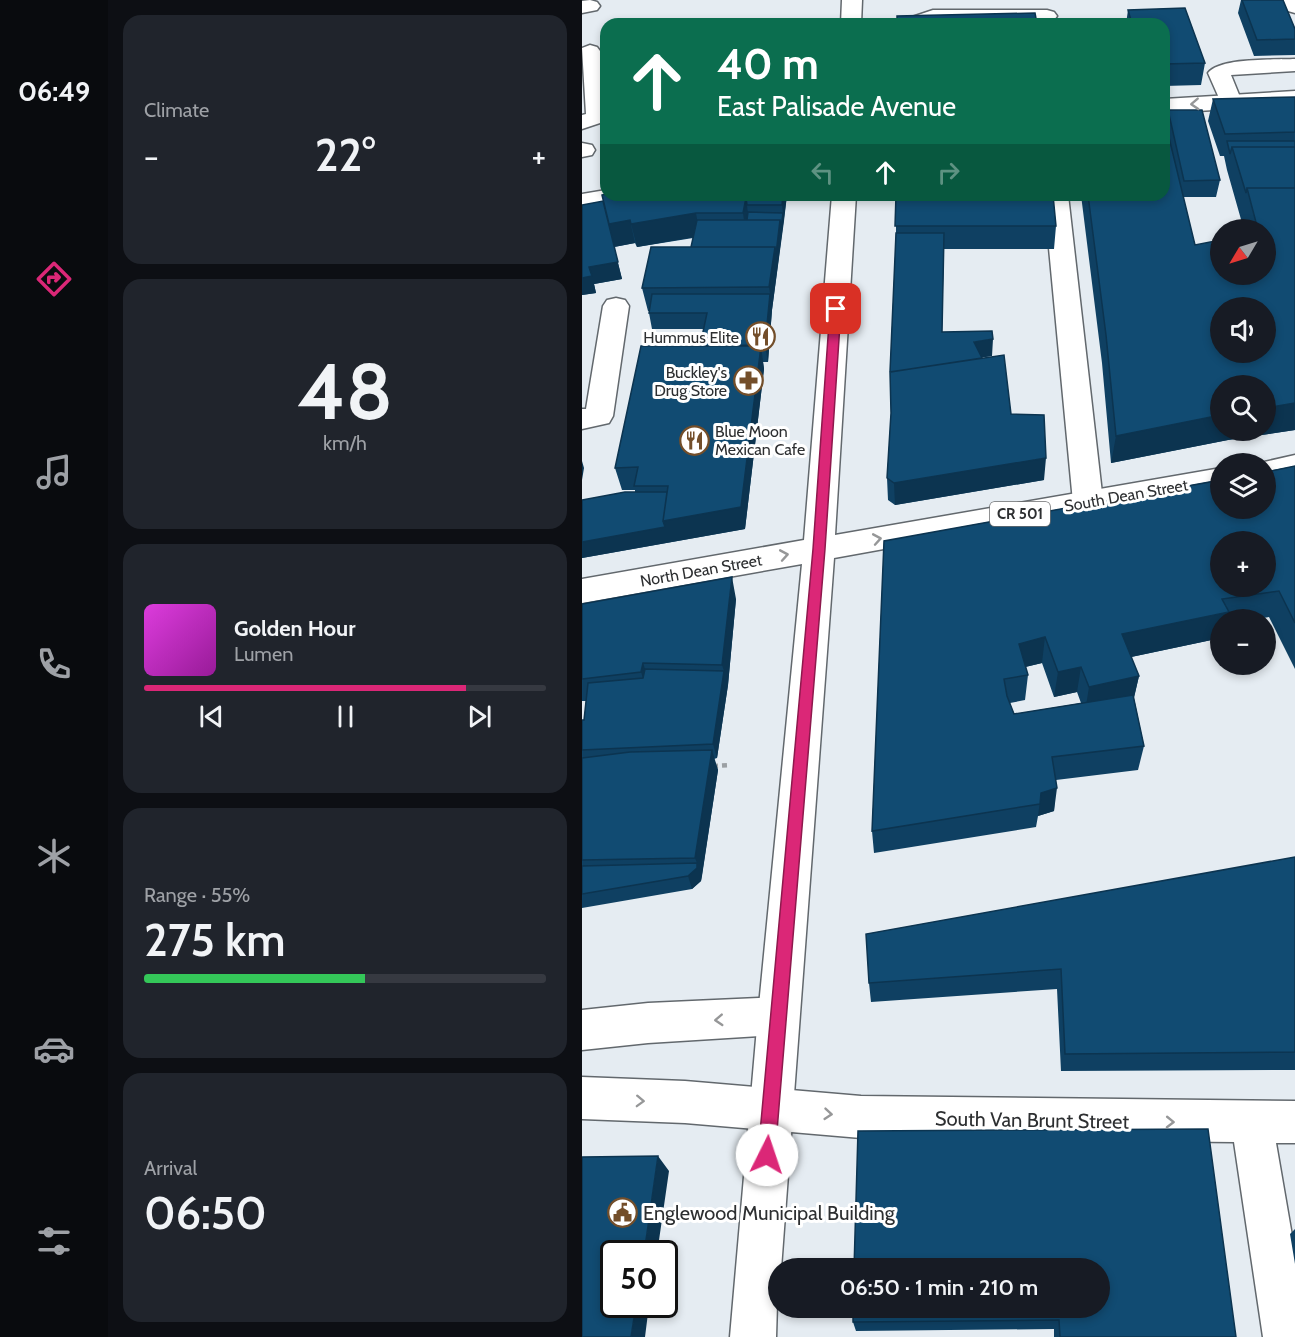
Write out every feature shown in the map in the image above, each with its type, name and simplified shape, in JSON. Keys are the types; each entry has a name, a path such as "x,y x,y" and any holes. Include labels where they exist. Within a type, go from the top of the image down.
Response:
{"main road":[{"path":"851,18 852,0"},
{"path":"1292,0 1295,7"},
{"path":"927,18 933,16 1047,16"},
{"path":"582,122 597,118 590,51"},
{"path":"1231,102 1219,73 1226,69 1295,65"},
{"path":"1170,106 1295,99"},
{"path":"582,201 600,198"},
{"path":"753,1337 777,1016 819,549 844,201"},
{"path":"1057,201 1088,502"},
{"path":"582,419 599,416 616,306"},
{"path":"1276,468 1295,465"},
{"name":"South Dean Street","path":"819,549 1210,480"},
{"name":"North Dean Street","path":"582,591 819,549"},
{"path":"582,1030 648,1023 777,1016"},
{"name":"South Van Brunt Street","path":"582,1098 685,1102 861,1117 1295,1122"},
{"path":"1252,1123 1286,1337"}],"path":[{"path":"706,766 730,765"}],"building":[{"path":"1242,0 1283,0 1295,29 1295,39 1257,40"},
{"path":"1185,8 1205,63 1170,64 1170,18 1130,18 1128,10"},
{"path":"1035,13 1036,18 897,18 897,16"},
{"path":"1295,97 1295,132 1225,134 1213,99"},
{"path":"1170,110 1202,110 1220,180 1184,181"},
{"path":"1227,141 1295,141 1295,147 1232,147 1230,154"},
{"path":"1170,142 1195,245 1210,242 1210,285 1276,285 1276,219 1255,219 1247,188 1295,188 1295,403 1276,406 1276,375 1210,375 1210,417 1116,436 1089,201 1170,201"},
{"path":"1232,147 1295,147 1295,188 1247,188 1246,193"},
{"path":"603,201 745,201 743,213 696,213 631,224 630,220 609,224"},
{"path":"603,201 618,262 589,267 592,276 582,278 582,205"},
{"path":"746,201 782,201 782,205 747,205"},
{"path":"896,201 1054,201 1056,226 895,226"},
{"path":"748,212 783,213 781,228 780,220 747,220"},
{"path":"697,220 780,220 776,254 775,247 691,247"},
{"path":"896,233 944,233 942,332 992,331 993,339 974,342 982,358 890,372"},
{"path":"651,247 775,247 769,287 642,288"},
{"path":"652,294 770,294 765,345 700,346 707,313 649,313"},
{"path":"641,346 761,346 741,507 663,521 668,486 634,486 638,467 615,468"},
{"path":"1004,355 1011,414 1044,415 1046,458 894,483 887,478 891,413 890,372"},
{"path":"1295,466 1295,623 1279,591 1276,591 1276,531 1210,531 1210,597 1236,597 1222,599 1227,609 1210,609 1210,616 1122,634 1139,676 1089,687 1081,667 1058,672 1045,637 1019,644 1028,675 1004,679 1014,714 1133,695 1144,746 1052,757 1057,788 1041,793 1040,804 872,831 884,541 1210,482 1210,519 1276,519 1276,470"},
{"path":"625,492 667,492 663,521 665,527 582,542 582,500"},
{"path":"732,577 722,665 643,663 641,672 582,679 582,604"},
{"path":"645,669 724,671 713,744 582,750 582,720 584,720 588,683 643,678"},
{"path":"712,750 695,858 582,860 582,758 630,752"},
{"path":"1295,857 1295,1052 1065,1054 1061,969 869,983 866,934"},
{"path":"697,863 697,868 688,876 582,894 582,866"},
{"path":"1208,1129 1236,1337 1060,1337 1059,1320 853,1322 853,1318 1110,1318 1110,1258 854,1258 858,1131"},
{"name":"Englewood Municipal Building","path":"658,1156 646,1240 600,1240 600,1318 634,1318 631,1337 582,1337 582,1157"}],"place":[{"name":"Hummus Elite","path":"760,337"},
{"name":"Buckley's Drug Store","path":"748,381"},
{"name":"Blue Moon Mexican Cafe","path":"694,440"},
{"name":"Englewood Municipal Building","path":"622,1213"}],"route":[{"path":"767,1155 777,1016 819,549 836,309"}]}
